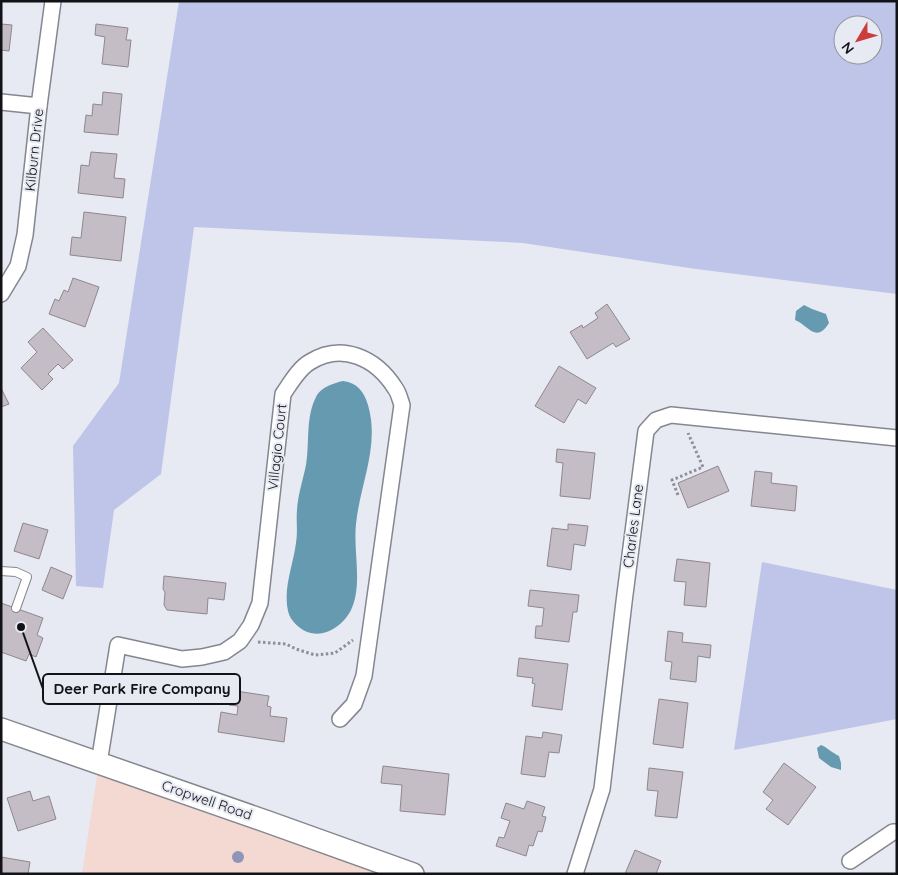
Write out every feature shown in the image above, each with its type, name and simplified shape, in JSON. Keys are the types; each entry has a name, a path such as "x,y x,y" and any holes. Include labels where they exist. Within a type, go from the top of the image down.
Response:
{"street":[{"name":"Kilburn Drive","path":"1,294 18,266 25,235 38,106 53,1"},
{"path":"1,102 38,106"},
{"name":"Villagio Court","path":"99,763 118,645 182,660 202,657 224,652 240,641 251,625 260,603 283,394 308,363 325,355 341,352 372,362 384,373 396,389 402,405 364,676 354,704 340,719"},
{"name":"Charles Lane","path":"575,874 602,789 646,431 656,420 671,415 897,438"},
{"name":"Cropwell Road","path":"1,729 413,874"},
{"path":"850,861 893,832 897,832"}],"lane":[{"path":"1,571 13,572 27,578 16,608"}],"path":[{"path":"678,495 672,480 703,467 688,432"},
{"path":"258,642 286,644 296,650 315,655 335,653 354,640"}],"shaded area":[{"path":"179,1 897,1 897,294 696,269 523,243 194,227 161,474 114,510 103,588 76,586 73,446 119,383"},
{"path":"804,305 826,314 829,323 820,332 816,333 795,320 796,311"},
{"path":"343,381 356,386 365,396 371,420 371,450 356,524 357,579 355,600 344,620 329,631 317,634 303,630 296,625 288,611 287,594 297,539 299,493 306,465 308,429 313,403 319,392 328,386"},
{"path":"762,562 897,590 897,719 734,750"},
{"path":"821,745 839,756 841,770 831,767 819,758 817,748"},
{"path":"99,763 413,874 82,874"}],"building":[{"path":"1,24 12,25 9,51 1,50"},
{"path":"96,24 128,28 126,40 131,40 128,67 102,64 105,37 95,35"},
{"path":"103,92 122,94 118,135 84,132 86,115 92,116 93,104 102,105"},
{"path":"91,152 117,154 114,178 125,179 123,198 78,193 81,165 89,166"},
{"path":"84,212 126,217 121,261 70,255 72,237 81,238"},
{"path":"73,278 99,287 85,327 49,314 55,299 59,301 64,290 68,292"},
{"path":"607,304 630,339 616,347 613,343 587,359 570,332 582,325 583,328 598,318 595,313"},
{"path":"43,328 73,360 63,369 58,364 48,374 53,379 42,390 21,368 37,352 28,342"},
{"path":"559,366 596,388 586,404 578,399 564,423 535,406"},
{"path":"1,388 9,404 1,407"},
{"path":"557,449 595,453 590,499 560,496 563,463 556,462"},
{"path":"718,466 729,491 688,508 678,483"},
{"path":"755,471 772,473 771,483 797,486 795,511 751,506"},
{"path":"23,523 48,530 39,559 14,551"},
{"path":"568,524 588,526 585,546 574,544 571,570 547,566 552,528 568,530"},
{"path":"677,559 710,563 706,607 684,605 686,582 674,581"},
{"path":"51,567 72,576 63,599 42,590"},
{"path":"164,576 226,583 224,600 208,598 207,614 167,610 164,605"},
{"path":"530,590 579,595 577,612 573,612 569,642 535,638 536,626 542,626 544,608 528,606"},
{"path":"1,603 43,618 37,635 43,638 36,657 29,654 26,661 1,652"},
{"path":"668,631 683,633 682,642 711,645 710,658 698,656 696,682 670,679 672,662 665,661"},
{"path":"519,658 568,664 562,710 532,706 535,684 532,683 533,678 517,676"},
{"path":"229,690 269,696 267,706 271,707 270,716 287,718 284,742 218,732 221,712 237,715 238,706 229,705 225,700 226,693"},
{"path":"659,699 688,703 683,748 653,744"},
{"path":"543,732 562,735 559,753 549,752 545,777 521,774 526,736 542,738"},
{"path":"784,763 816,787 788,825 766,809 773,800 763,792"},
{"path":"383,766 449,774 445,815 400,811 402,785 381,783"},
{"path":"649,768 683,772 677,818 655,816 658,791 647,790"},
{"path":"30,791 33,801 49,796 56,819 18,831 7,798"},
{"path":"527,801 545,807 542,816 546,817 542,832 538,831 533,846 529,845 526,856 496,846 499,837 504,838 510,821 501,818 506,803 524,809"},
{"path":"635,850 661,861 656,874 625,874"},
{"path":"1,857 30,862 28,874 1,874"}],"place":[{"name":"Deer Park Fire Company","path":"21,627"}]}
